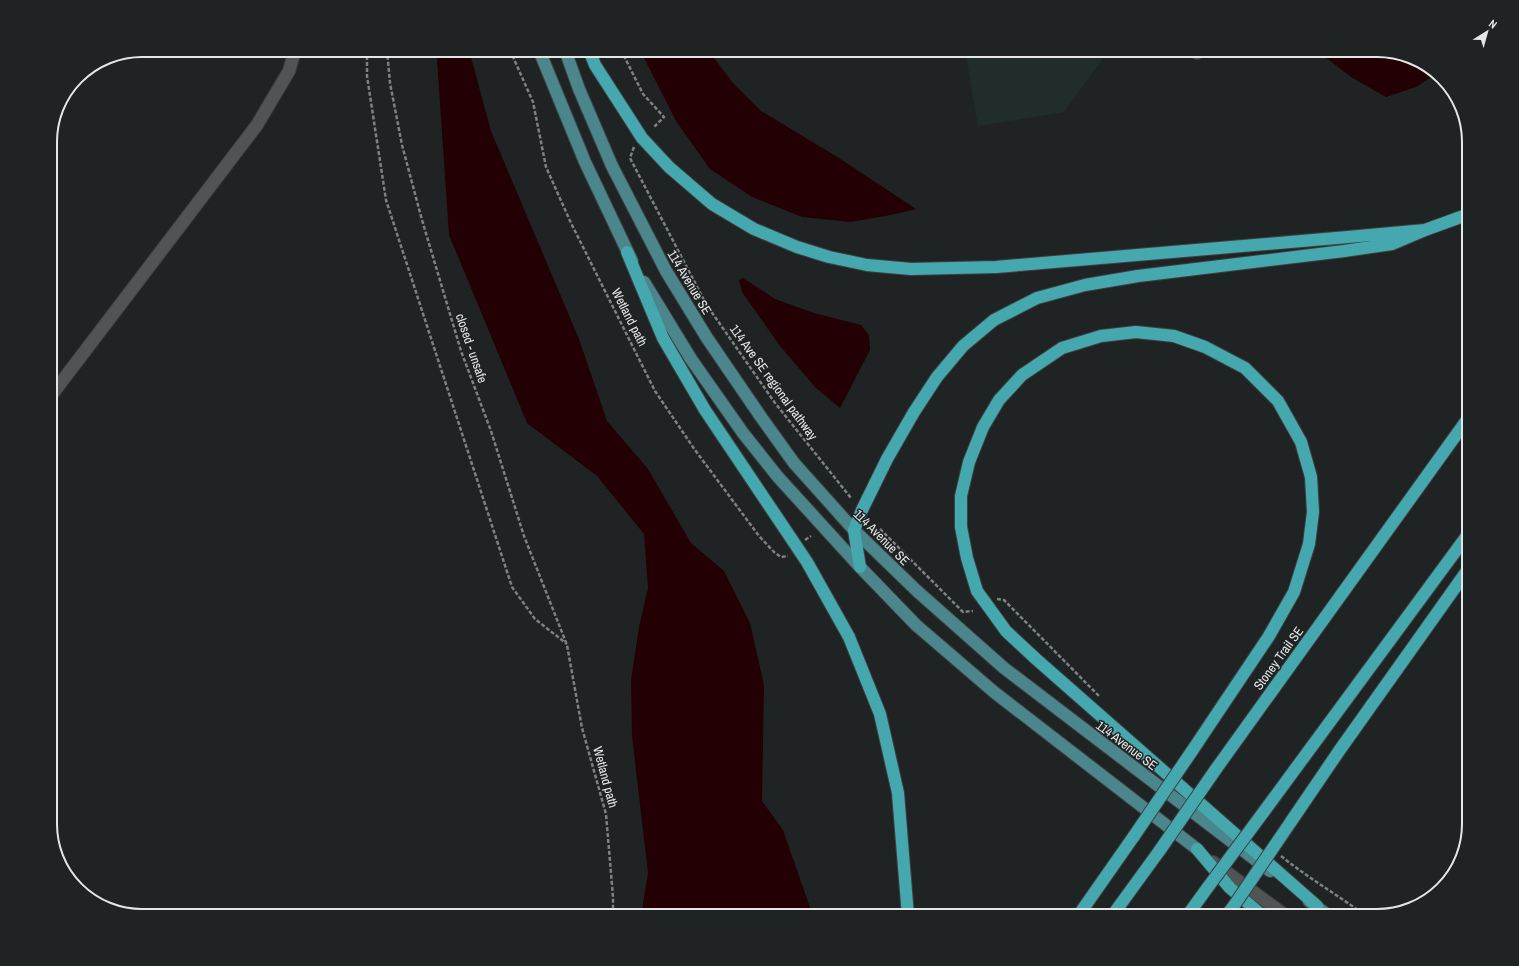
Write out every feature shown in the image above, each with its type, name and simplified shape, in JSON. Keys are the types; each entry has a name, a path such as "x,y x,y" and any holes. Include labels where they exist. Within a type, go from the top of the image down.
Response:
{"highway":[{"path":"592,57 642,138 669,167 712,204 754,229 797,247 829,257 867,265 911,269 996,267 1348,238 1425,230"},
{"path":"860,567 854,530 887,459 914,412 937,377 963,346 994,320 1037,298 1085,285 1138,276 1392,244 1462,217"},
{"path":"627,252 663,338 705,410 807,562 849,636 880,714 898,793 907,909"},
{"path":"1083,909 1134,836 1173,779 1192,751 1268,636 1294,592 1309,544 1313,512 1311,477 1301,442 1278,401 1245,368 1205,347 1174,336 1136,332 1101,336 1062,348 1022,375 999,400 983,427 969,462 961,496 961,527 967,558 977,591 1006,631 1036,659 1173,779 1317,906"},
{"name":"Stoney Trail SE","path":"1117,909 1462,427"},
{"path":"1192,909 1462,543"},
{"path":"1231,909 1339,751 1462,578"},
{"path":"1196,849 1230,888 1255,909"}],"main road":[{"path":"542,57 584,162 627,252 651,295 691,359 743,432 778,477 860,567 916,625 994,692 1196,849"},
{"name":"114 Avenue SE","path":"568,57 579,89 612,166 666,271 707,338 785,451 854,530 917,591 1004,668 1321,909"}],"street":[{"path":"57,388 257,124 289,71 292,57"},
{"path":"1196,849 1277,909"}],"path":[{"path":"367,57 366,76 386,200 512,587 535,619 567,645"},
{"name":"closed - unsafe","path":"388,57 390,83 402,145 422,220 461,351 491,431 524,536 567,645"},
{"name":"Wetland path","path":"513,57 533,102 546,167 571,223 655,391 695,450 758,536 781,557 788,556"},
{"path":"624,57 642,94 664,117 653,128"},
{"name":"114 Ave SE regional pathway","path":"635,144 630,158 706,304 775,404 851,498"},
{"path":"880,529 963,612 973,611"},
{"name":"Wetland path","path":"567,645 582,728 606,814 613,909"}],"shaded area":[{"path":"438,57 471,57 491,131 579,339 607,421 648,469 691,543 724,571 750,623 764,685 762,801 783,830 811,909 642,909 648,873 632,736 631,680 639,627 648,588 644,534 597,476 527,423 449,235 437,59"},
{"path":"644,57 713,57 733,83 761,111 839,158 916,209 851,222 802,217 752,197 710,169 676,121"},
{"path":"966,57 1104,57 1064,112 978,126"},
{"path":"1325,57 1377,57 1399,60 1419,68 1431,77 1416,87 1386,97 1351,77"},
{"path":"743,278 775,299 814,313 861,325 869,335 870,350 840,408 816,388 780,346 742,292 739,280"}]}
